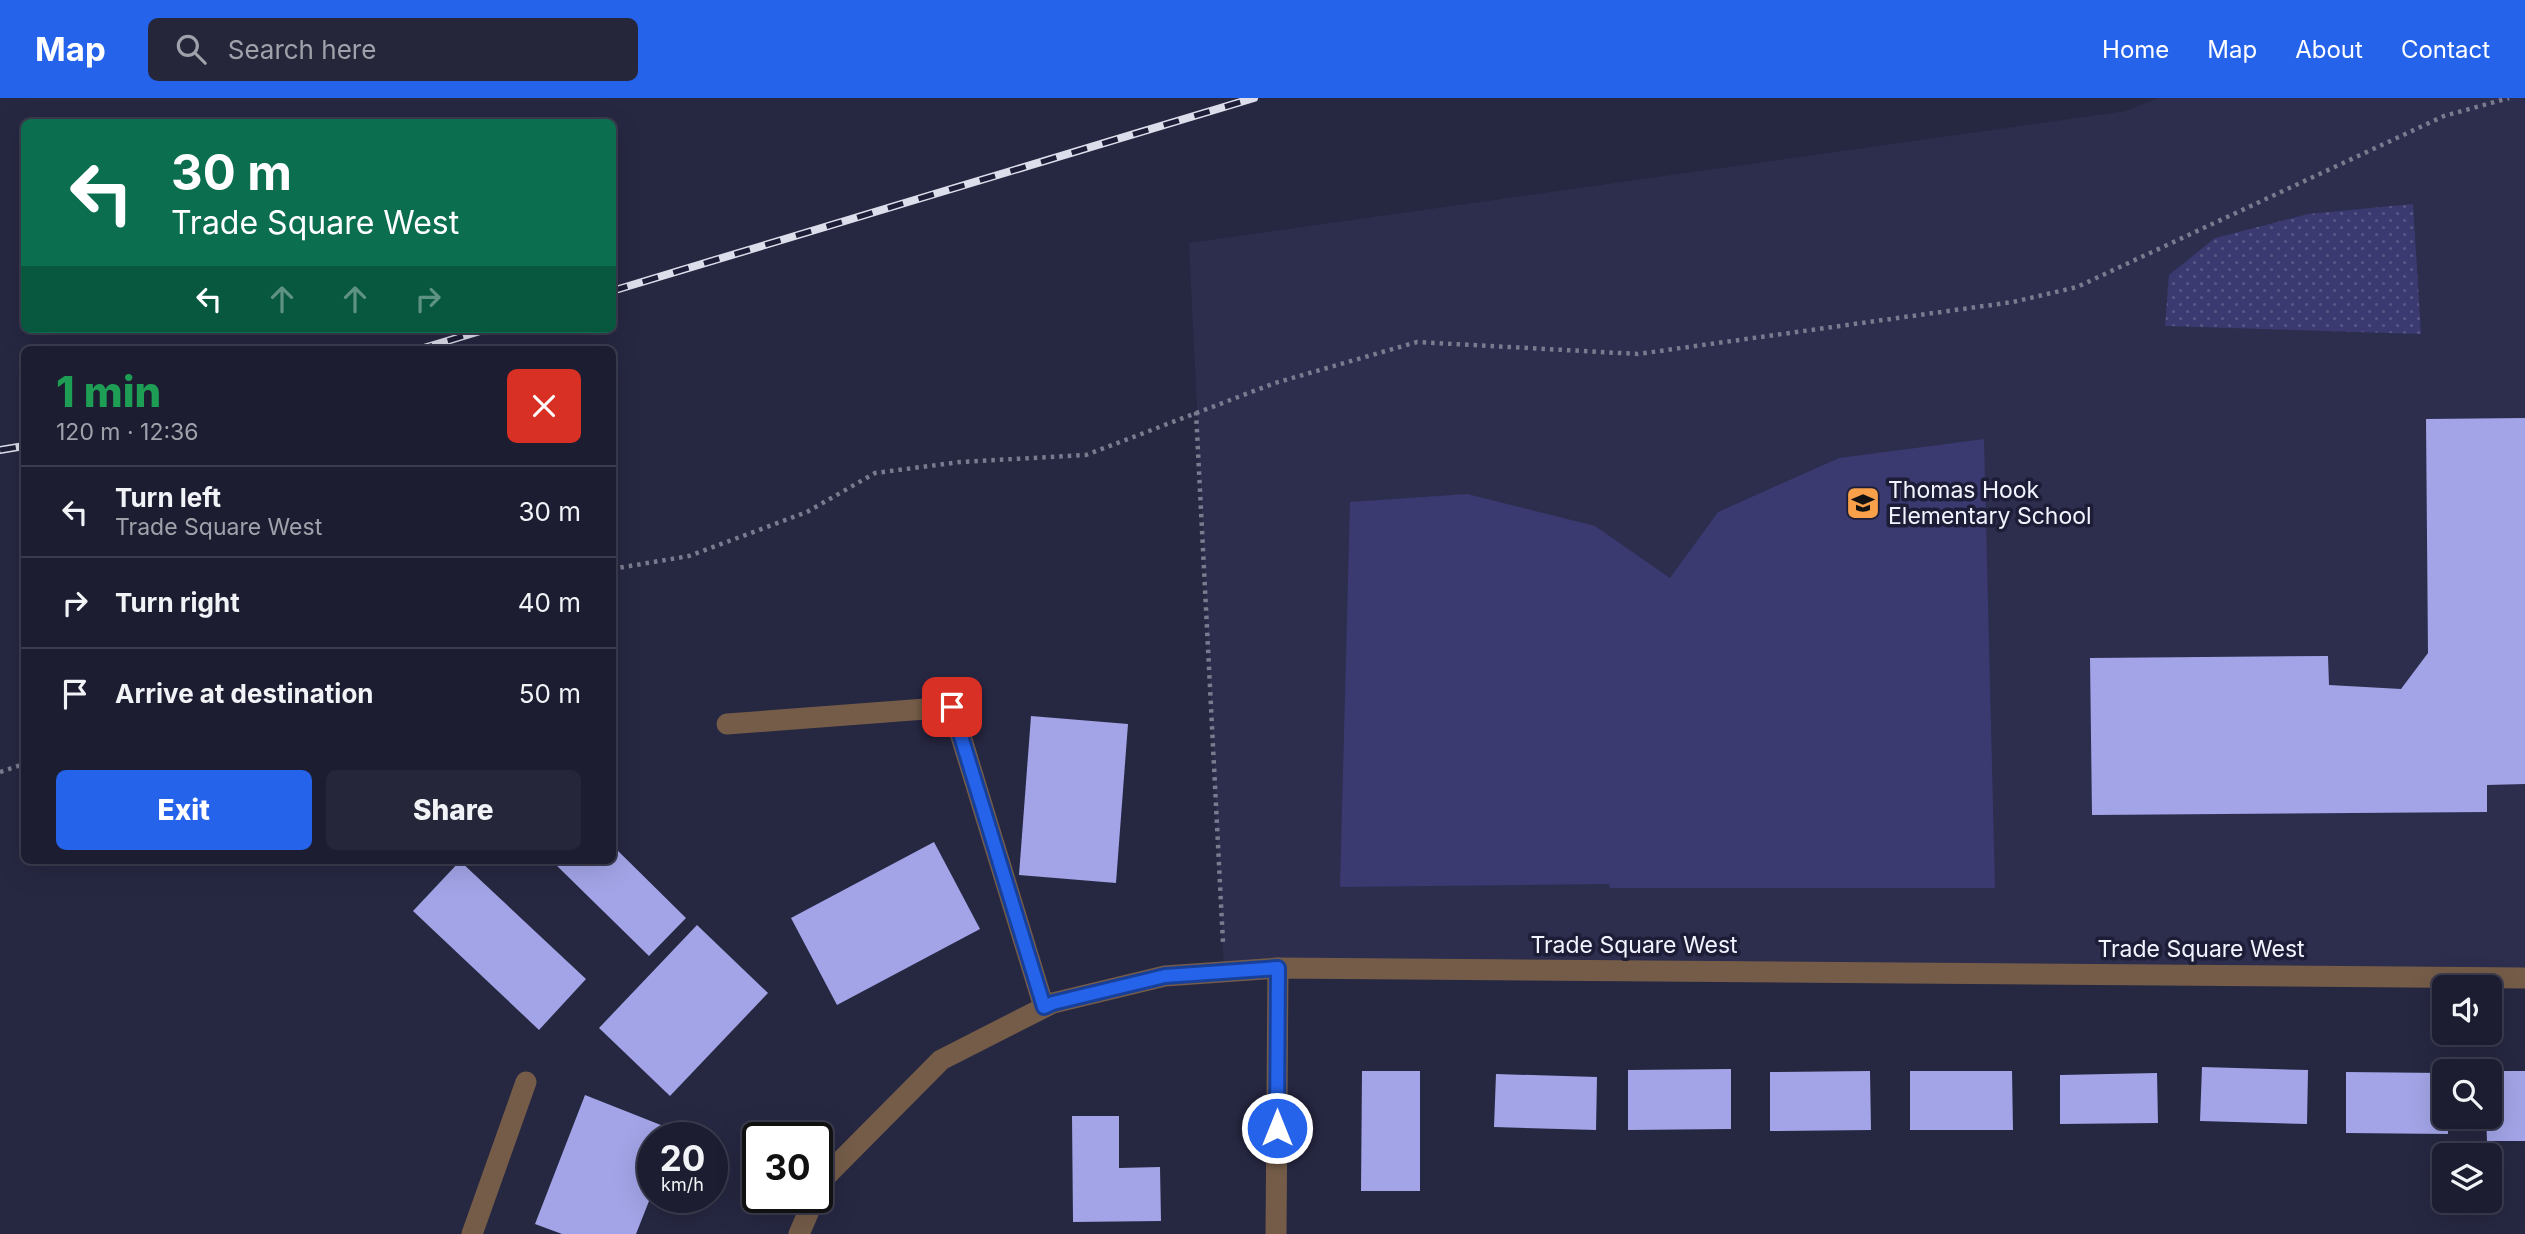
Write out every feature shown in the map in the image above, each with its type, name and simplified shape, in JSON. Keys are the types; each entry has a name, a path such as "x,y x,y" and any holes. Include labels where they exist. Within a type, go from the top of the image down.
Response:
{"street":[{"path":"727,724 952,707 1044,1007"},
{"name":"Trade Square West","path":"833,1169 942,1060 1053,1003 1165,976 1278,968 2525,978"},
{"path":"1276,1234 1278,968"},
{"path":"473,1234 526,1082"},
{"path":"799,1234 808,1213"}],"path":[{"path":"616,568 689,556 807,512 875,472 960,461 1086,455 1275,383 1417,342 1638,354 2013,302 2077,287 2444,116 2508,98"},
{"path":"1196,412 1224,972"},
{"path":"0,772 21,765"}],"shaded area":[{"name":"Thomas Hook Elementary School","path":"2158,98 2525,98 2525,978 2502,978 2502,975 2432,975 2432,978 1224,972 1189,243 2126,111"},
{"path":"2413,204 2421,334 2165,326 2169,275 2215,238 2308,214"},
{"path":"1984,439 1995,888 1610,888 1609,884 1340,887 1350,502 1467,494 1595,526 1670,578 1718,512 1839,458"}],"building":[{"path":"2525,418 2525,784 2487,785 2487,812 2092,815 2090,658 2328,656 2329,685 2401,689 2428,653 2426,419"},
{"path":"1031,716 1128,724 1116,883 1019,875"},
{"path":"934,842 980,929 837,1005 791,918"},
{"path":"616,849 686,918 649,956 555,864 616,864"},
{"path":"457,864 463,864 586,979 539,1030 413,911"},
{"path":"697,925 768,993 670,1096 599,1028"},
{"path":"2202,1067 2308,1070 2307,1124 2200,1121"},
{"path":"1731,1069 1731,1129 1628,1130 1628,1070"},
{"path":"1362,1071 1420,1071 1420,1191 1361,1191"},
{"path":"1870,1071 1871,1130 1770,1131 1770,1072"},
{"path":"1910,1071 2012,1071 2013,1130 1910,1130"},
{"path":"2502,1071 2525,1071 2525,1141 2487,1141 2487,1129 2502,1129"},
{"path":"2346,1072 2432,1073 2432,1129 2448,1129 2448,1134 2346,1133"},
{"path":"2157,1073 2158,1123 2060,1124 2060,1075"},
{"path":"1496,1074 1597,1077 1596,1130 1494,1127"},
{"path":"585,1095 653,1122 637,1122 637,1213 644,1213 636,1234 562,1234 535,1224"},
{"path":"1072,1116 1119,1116 1119,1168 1160,1167 1161,1221 1073,1222"}],"railway":[{"path":"616,290 1254,98"},
{"path":"430,346 474,333"},
{"path":"0,450 21,446"}],"place":[{"name":"Thomas Hook Elementary School","path":"1863,503"}],"route":[{"path":"952,707 1044,1007 1165,976 1278,968 1277,1128"}]}
